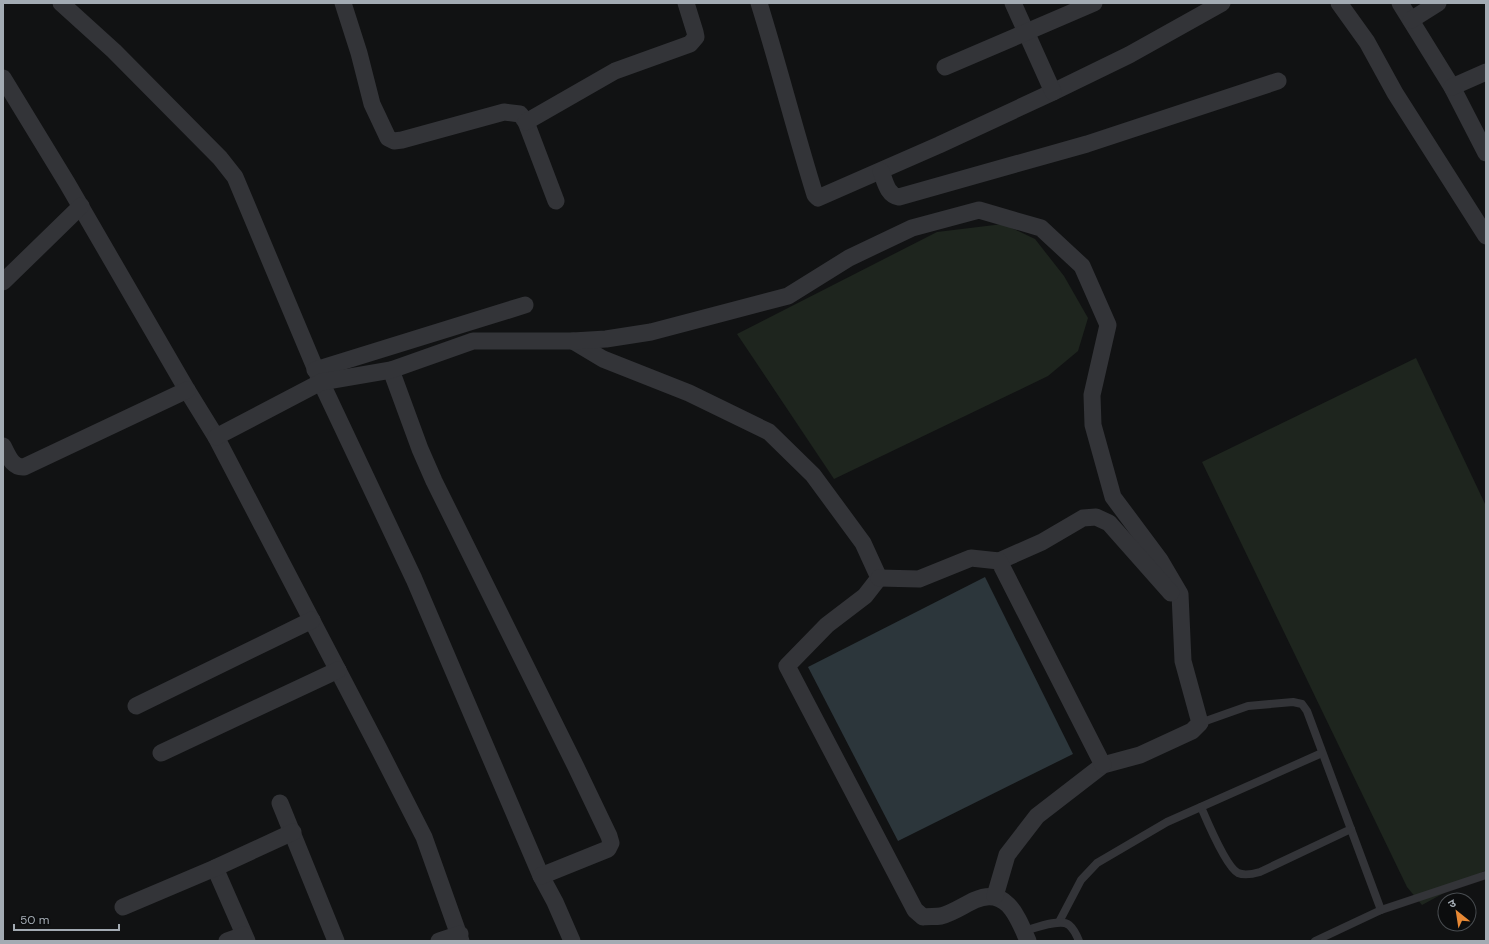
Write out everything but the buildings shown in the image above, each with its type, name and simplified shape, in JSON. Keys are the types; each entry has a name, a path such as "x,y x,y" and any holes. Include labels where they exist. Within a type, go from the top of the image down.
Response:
{"street":[{"path":"61,3 114,50 220,158 235,177 318,376 414,579 541,876 555,902 572,941"},
{"path":"343,3 359,53 372,104 388,138 394,141 402,140 504,112 520,114 526,122 556,201"},
{"path":"526,122 616,71 690,44 696,37 686,3"},
{"path":"759,3 815,195 818,198 881,171 1053,92 1129,55 1222,3"},
{"path":"1013,3 1053,92"},
{"path":"945,67 1094,3"},
{"path":"1339,3 1367,42 1395,93 1486,236"},
{"path":"1400,3 1452,87 1486,153"},
{"path":"1411,20 1438,3"},
{"path":"1452,87 1486,72"},
{"path":"3,78 81,206 187,390 216,437 424,837 461,938 438,941"},
{"path":"881,171 893,196 899,197 1087,144 1278,81"},
{"path":"3,282 81,206"},
{"path":"318,376 392,370 473,341 573,341 606,339 651,332 788,296 849,258 912,228 979,210 1041,228 1082,266 1108,325 1092,395 1093,425 1113,497 1160,560 1180,594 1183,661 1200,723 1192,731 1140,755 1103,765 1037,816 1007,855 995,896"},
{"path":"216,437 318,376 525,305"},
{"path":"573,341 603,359 689,393 769,432 813,474 863,543 879,578"},
{"path":"392,370 420,448 434,481 609,836 611,843 608,849 541,876"},
{"path":"3,446 16,466 19,468 24,467 187,390"},
{"path":"879,578 919,579 971,558 999,561 1042,542 1083,518 1096,517 1109,523 1180,604"},
{"path":"999,561 1103,765"},
{"path":"879,578 865,596 827,625 787,666 915,910 922,917 941,916 978,899 995,896 1007,903 1017,916 1026,936"},
{"path":"136,706 312,620"},
{"path":"161,753 338,670"},
{"path":"280,803 336,941"},
{"path":"123,907 215,868 293,832"},
{"path":"215,868 245,938 227,941"}],"lane":[{"path":"1200,723 1248,706 1293,702 1302,704 1307,712 1381,910"},
{"path":"1059,922 1081,880 1098,864 1167,822 1322,753"},
{"path":"1201,807 1229,865 1238,873 1247,875 1260,872 1351,829"},
{"path":"1315,941 1381,910 1486,875"},
{"path":"1026,936 1059,922 1068,924 1079,941"}],"shaded area":[{"path":"1003,224 1035,239 1064,276 1088,318 1078,351 1048,376 834,479 737,334 937,232"},
{"path":"1416,358 1486,506 1486,870 1446,892 1437,892 1437,897 1422,905 1407,887 1202,462"},
{"path":"985,577 1073,754 898,841 808,667"}]}
